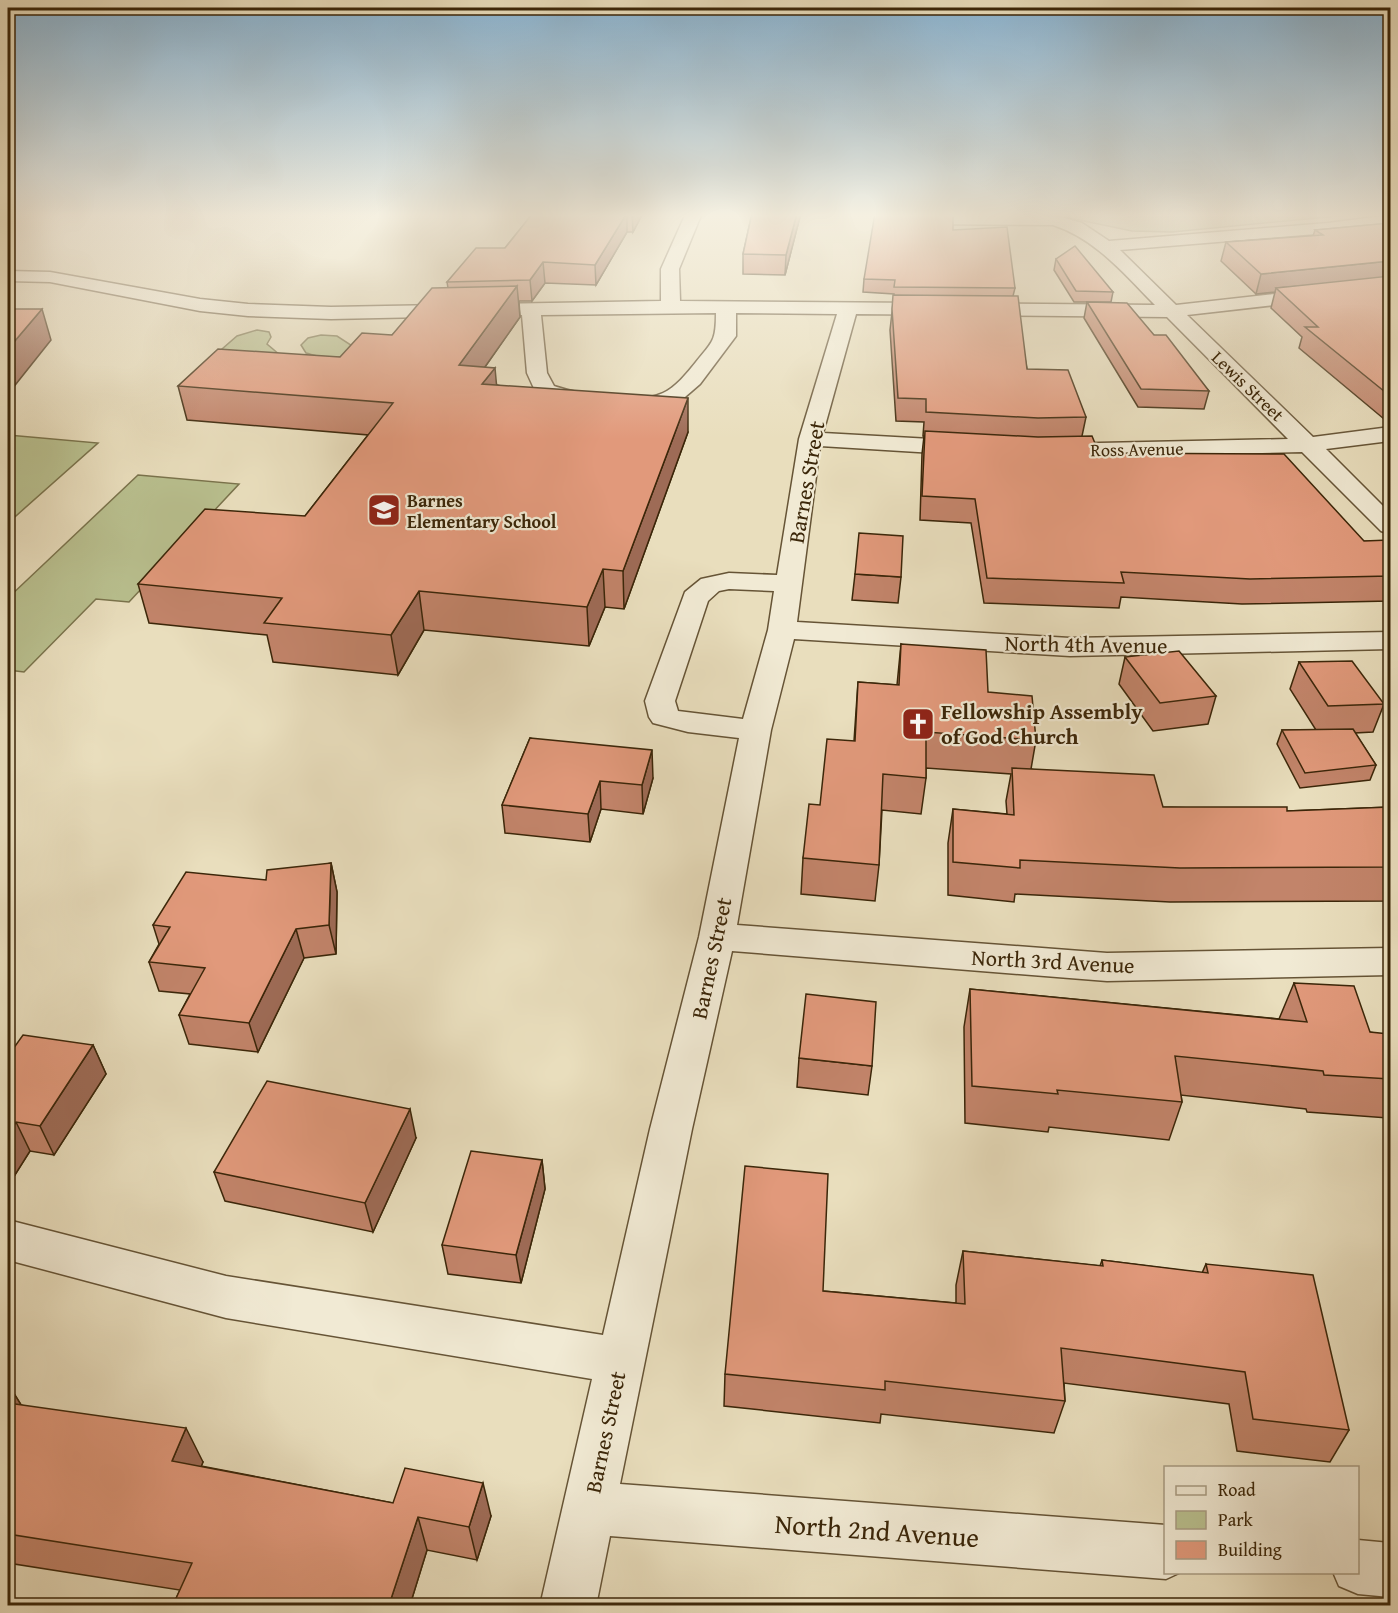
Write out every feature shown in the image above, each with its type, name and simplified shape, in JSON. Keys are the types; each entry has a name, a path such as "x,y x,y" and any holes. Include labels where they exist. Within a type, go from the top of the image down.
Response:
{"street":[{"path":"110,288 200,305 248,310 331,313 671,307 1171,311 1370,288"},
{"path":"671,288 671,307"},
{"name":"Lewis Street","path":"1148,288 1390,526"},
{"path":"531,311 537,374 545,390 567,399 642,404 670,398 681,390 726,336 731,307"},
{"name":"Barnes Street","path":"568,1605 671,1129 717,936 756,730 782,630 810,439 848,310"},
{"name":"Ross Avenue","path":"1034,451 1308,445 1390,434"},
{"path":"810,439 987,449"},
{"path":"756,730 688,723 664,717 660,701 694,598 710,585 729,581 789,584"},
{"name":"North 4th Avenue","path":"782,630 1070,647 1390,641"},
{"name":"North 3rd Avenue","path":"717,936 1107,967 1390,962"},
{"path":"8,1240 226,1297 621,1361"},
{"name":"North 2nd Avenue","path":"589,1508 1164,1552"},
{"path":"1359,1567 1390,1570"}],"green space":[{"path":"257,330 269,332 271,337 267,344 280,355 214,356 237,336"},
{"path":"321,335 337,336 357,349 337,358 306,353 301,345 308,338"},
{"path":"8,435 98,443 8,523"},
{"path":"138,475 239,484 129,602 96,599 24,672 8,670 8,598"}],"building":[{"path":"432,288 515,288 459,365 495,368 482,384 688,398 623,571 603,569 587,607 419,591 391,635 264,623 282,598 138,584 205,509 305,516 393,403 178,386 218,349 340,357 362,333 392,335"},
{"path":"1074,288 1110,288 1113,292 1076,291"},
{"path":"1276,288 1390,288 1390,396 1305,327 1318,327"},
{"path":"893,295 1018,296 1027,369 1068,370 1086,417 1038,418 926,412 926,399 898,398"},
{"path":"1087,302 1127,303 1154,335 1166,335 1209,391 1141,389"},
{"path":"8,309 42,309 8,349"},
{"path":"925,431 1038,437 1092,436 1099,453 1284,454 1364,541 1389,540 1390,576 1250,579 1121,572 1124,583 987,578 975,499 922,496"},
{"path":"859,533 903,536 901,577 855,574"},
{"path":"901,644 986,650 988,692 1032,696 1036,740 926,732 926,778 883,774 879,865 803,858 809,804 820,805 827,739 855,741 858,682 899,685"},
{"path":"1179,651 1216,696 1160,703 1125,657"},
{"path":"1352,661 1384,704 1328,706 1299,662"},
{"path":"1353,729 1376,765 1305,773 1282,730"},
{"path":"530,738 652,750 642,785 600,781 588,814 502,805"},
{"path":"1012,768 1154,775 1163,807 1287,807 1287,811 1390,807 1390,867 1180,868 1020,860 1020,868 953,862 953,809 1014,815"},
{"path":"331,863 329,925 296,929 249,1023 179,1015 205,968 149,962 170,927 153,925 186,872 266,880 267,870"},
{"path":"1294,983 1354,986 1370,1032 1389,1034 1390,1079 1324,1075 1323,1071 1175,1056 1182,1102 1057,1090 1058,1094 972,1086 970,989 1307,1022"},
{"path":"806,994 876,1002 872,1066 799,1058"},
{"path":"23,1035 93,1045 40,1126 16,1122 8,1134 8,1056"},
{"path":"267,1081 410,1109 365,1203 214,1172"},
{"path":"471,1151 542,1160 516,1255 442,1245"},
{"path":"745,1166 828,1174 823,1291 965,1304 963,1251 1103,1266 1102,1260 1208,1273 1206,1264 1313,1275 1349,1430 1253,1419 1245,1372 1061,1348 1065,1401 885,1381 885,1390 725,1374"},
{"path":"8,1403 186,1428 172,1461 393,1503 405,1468 483,1483 469,1527 418,1517 389,1605 173,1605 192,1563 8,1534"}],"place":[{"name":"Barnes Elementary School","path":"384,510"},
{"name":"Fellowship Assembly of God Church","path":"918,724"}]}
